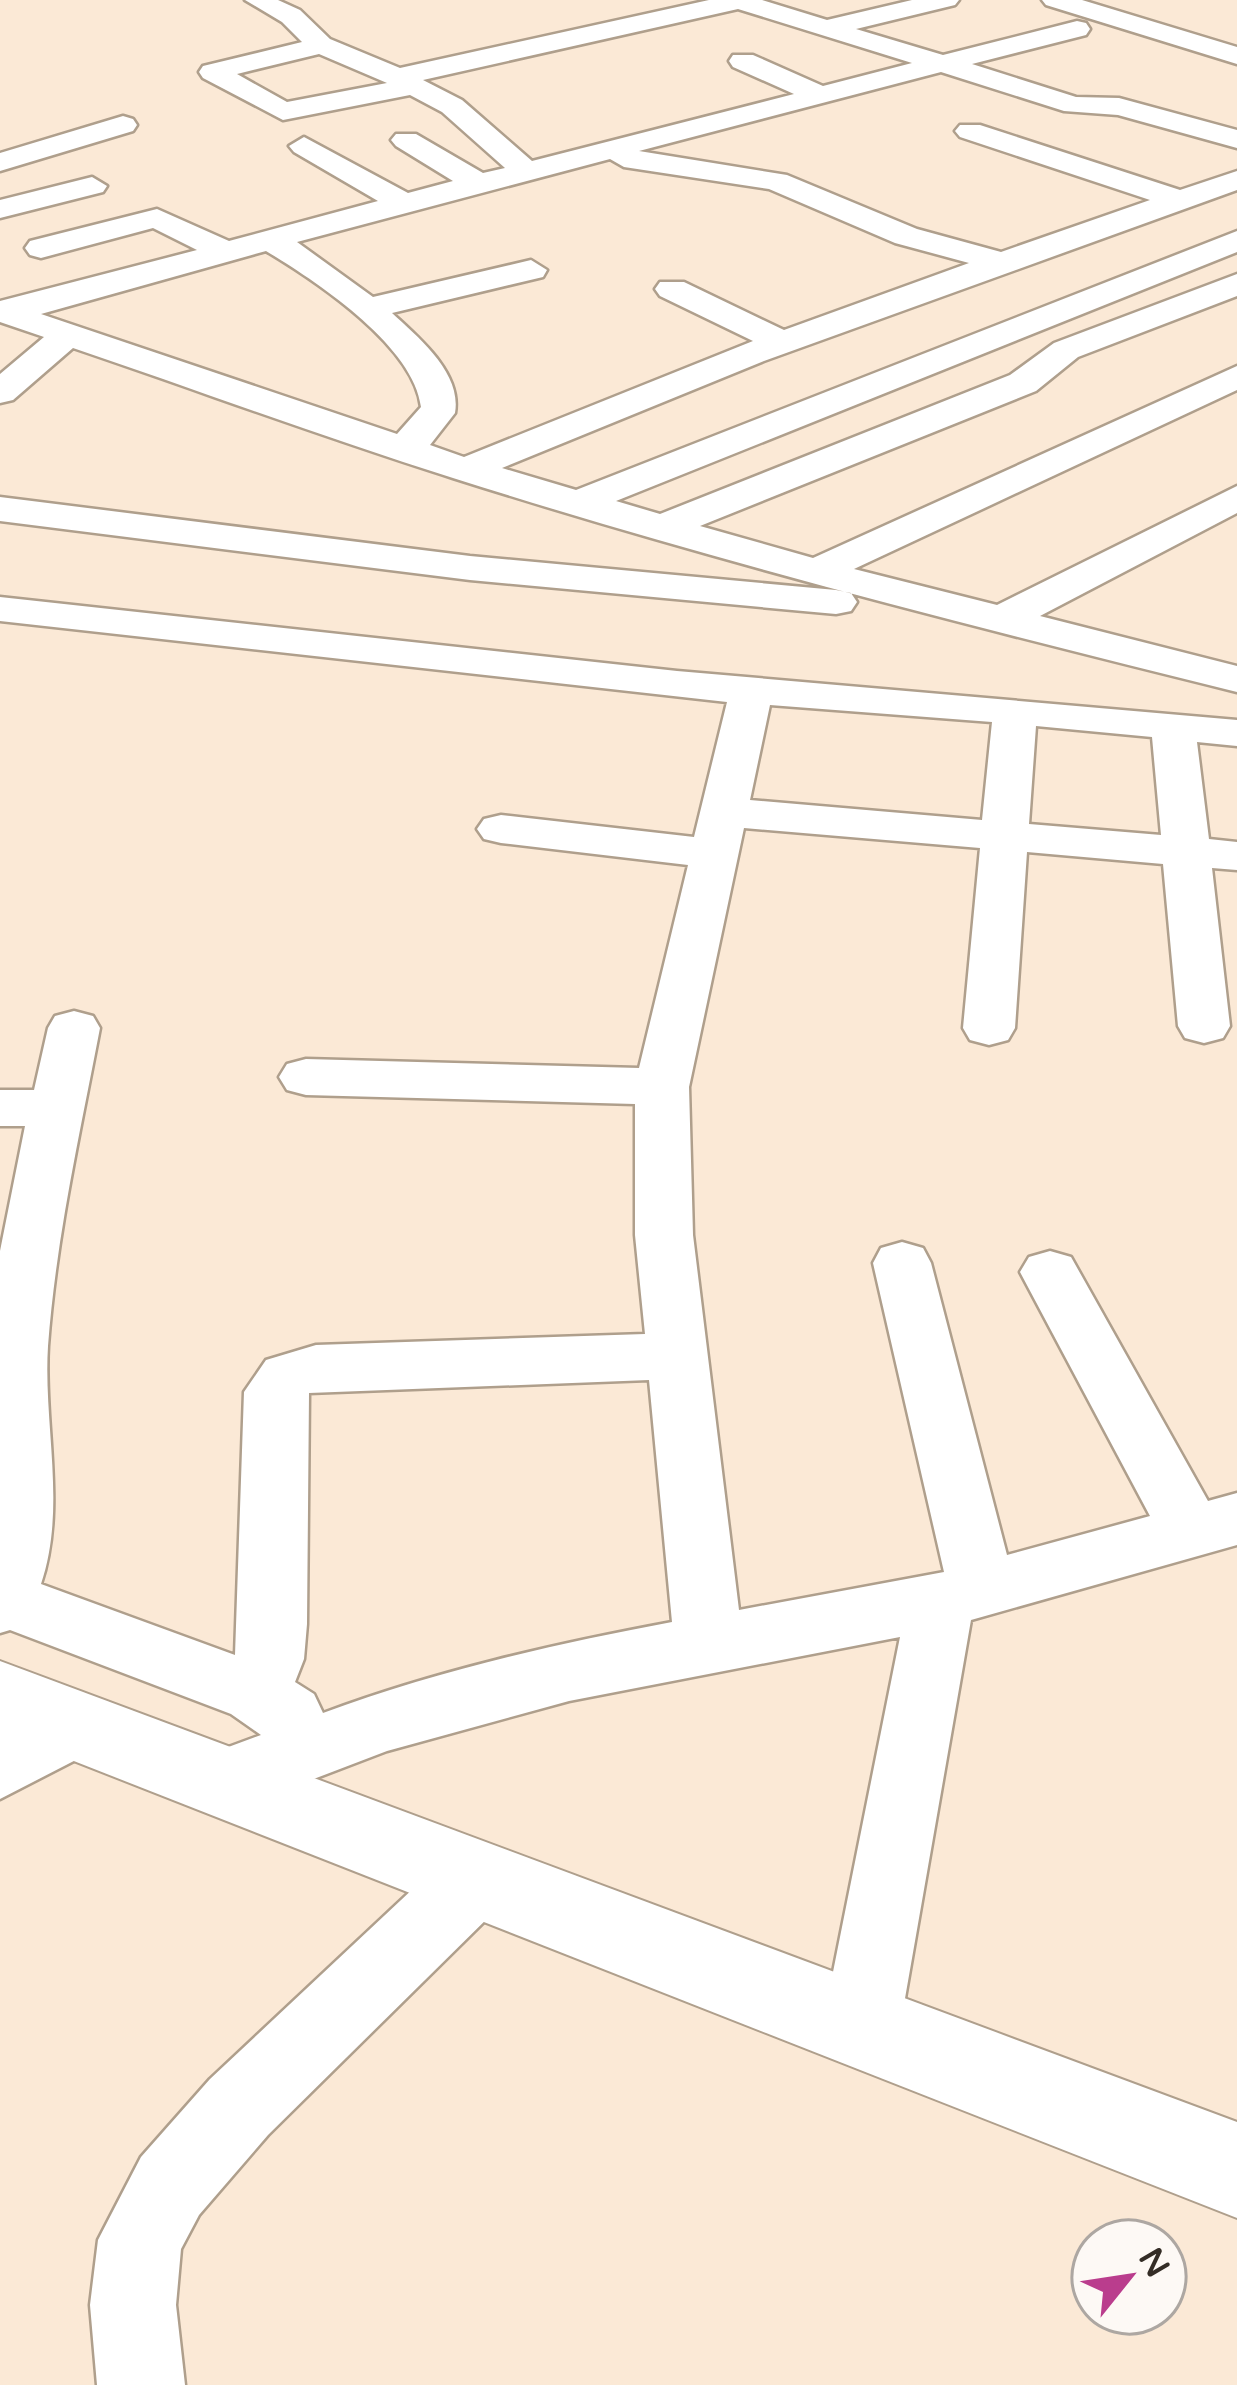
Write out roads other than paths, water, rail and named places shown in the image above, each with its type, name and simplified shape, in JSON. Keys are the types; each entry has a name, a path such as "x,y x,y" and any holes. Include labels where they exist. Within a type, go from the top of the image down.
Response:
{"main road":[{"path":"38,1710 1237,2170"}],"street":[{"path":"258,0 291,16 321,46 405,82 471,119 526,171"},
{"path":"830,27 946,0"},
{"path":"1055,0 1237,56"},
{"path":"321,46 213,71 284,111 738,1 1074,105 1119,107 1237,139"},
{"path":"3,312 1077,29"},
{"path":"1161,57 1203,46"},
{"path":"743,61 820,95"},
{"path":"902,75 1103,136"},
{"path":"1036,93 1099,75"},
{"path":"0,162 123,125"},
{"path":"970,131 1181,200"},
{"path":"406,140 480,184"},
{"path":"304,146 404,203"},
{"path":"590,154 660,160 776,182 906,236 1001,262"},
{"path":"1192,163 1237,178"},
{"path":"466,470 1001,262 1237,178"},
{"path":"0,209 92,186"},
{"path":"41,248 157,218 225,252"},
{"path":"0,225 108,284"},
{"path":"270,240 322,271 398,337 438,386 441,404 432,423 402,449"},
{"path":"577,502 1237,241"},
{"path":"365,309 531,269"},
{"path":"662,527 1023,383 1066,350 1237,284"},
{"path":"672,289 785,344"},
{"path":"3,312 466,470 817,572 1003,619 1227,667"},
{"path":"0,392 66,336"},
{"path":"817,572 1237,377"},
{"path":"1003,619 1237,498"},
{"path":"0,509 729,596 848,603 910,596"},
{"path":"0,609 751,691 1237,733"},
{"path":"709,1645 664,1235 662,1088 751,691"},
{"path":"989,1028 1016,711"},
{"path":"1173,724 1204,1026"},
{"path":"500,830 1002,836 1237,856"},
{"path":"74,1028 29,1108 26,1264 8,1359 18,1534 1,1600 256,1693 322,1742"},
{"path":"306,1077 662,1088"},
{"path":"861,2027 961,1595 902,1263"},
{"path":"222,1781 322,1742 569,1671 961,1595 1214,1525 1049,1272"},
{"path":"256,1693 269,1659 273,1624 275,1392 288,1376 316,1368 678,1356"},
{"path":"0,1767 38,1710"},
{"path":"142,2385 133,2305 140,2240 170,2186 239,2107 475,1880"}]}
